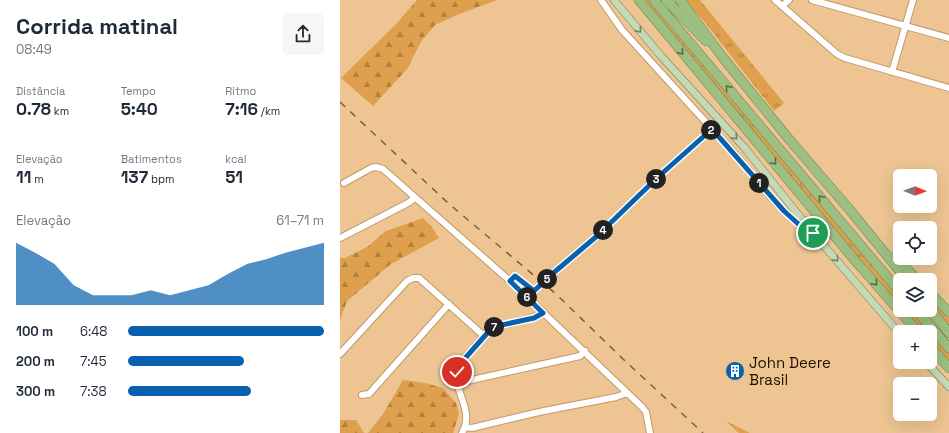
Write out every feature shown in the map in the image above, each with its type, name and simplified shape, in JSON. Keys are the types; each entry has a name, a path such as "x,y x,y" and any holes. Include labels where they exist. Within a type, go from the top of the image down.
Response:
{"highway":[{"path":"639,0 848,252 912,325"},
{"path":"654,0 893,284"},
{"path":"666,0 724,59"},
{"path":"680,0 724,59 788,138 901,273"},
{"path":"849,209 911,273"},
{"path":"937,300 949,312"},
{"path":"922,317 949,348"},
{"path":"936,317 949,333"},
{"path":"937,354 949,368"}],"main road":[{"path":"614,0 661,56 744,147 813,233 893,326"},
{"path":"932,369 949,387"}],"street":[{"path":"600,0 622,30 784,211 805,230 813,233"},
{"path":"775,0 837,54 845,58 949,88"},
{"path":"782,6 789,0"},
{"path":"812,0 949,38"},
{"path":"892,72 913,0"},
{"path":"510,281 515,276 534,291 597,236 658,177 712,129"},
{"path":"344,183 371,168 376,167 382,169 510,281 585,351 646,412 650,433"},
{"path":"340,238 415,198"},
{"path":"340,354 407,281 413,278 419,278 484,336"},
{"path":"362,395 369,394 449,304"},
{"path":"543,313 534,318 494,327 484,336 458,367 458,383 465,405 466,417 464,430 539,412 616,397 627,393"},
{"path":"458,383 580,356 585,351"}],"green space":[{"path":"417,0 497,0 459,14 435,25 422,40 407,69 373,106 341,78 396,24"},
{"path":"642,0 649,0 893,288 893,300"},
{"path":"685,0 700,0 784,103 774,111 707,25"},
{"path":"423,218 431,226 439,238 391,264 347,301 340,320 340,258 345,258 367,247 386,231"},
{"path":"937,305 949,318 949,328 937,313"},
{"path":"908,317 918,317 925,325 915,325"},
{"path":"937,339 949,353 949,364 937,350"},
{"path":"403,380 425,383 443,388 456,403 459,414 453,433 368,433 383,414"},
{"path":"340,420 356,420 364,433 340,433"},
{"path":"726,421 750,433 739,433"}],"railway":[{"path":"340,102 448,203 556,294 703,433"}],"place":[{"name":"John Deere Brasil","path":"735,371"}],"route":[{"path":"457,372 458,367 467,355 494,327 534,318 543,313 510,281 515,276 534,291 597,236 658,177 712,129 784,211 805,230 813,233"}]}
